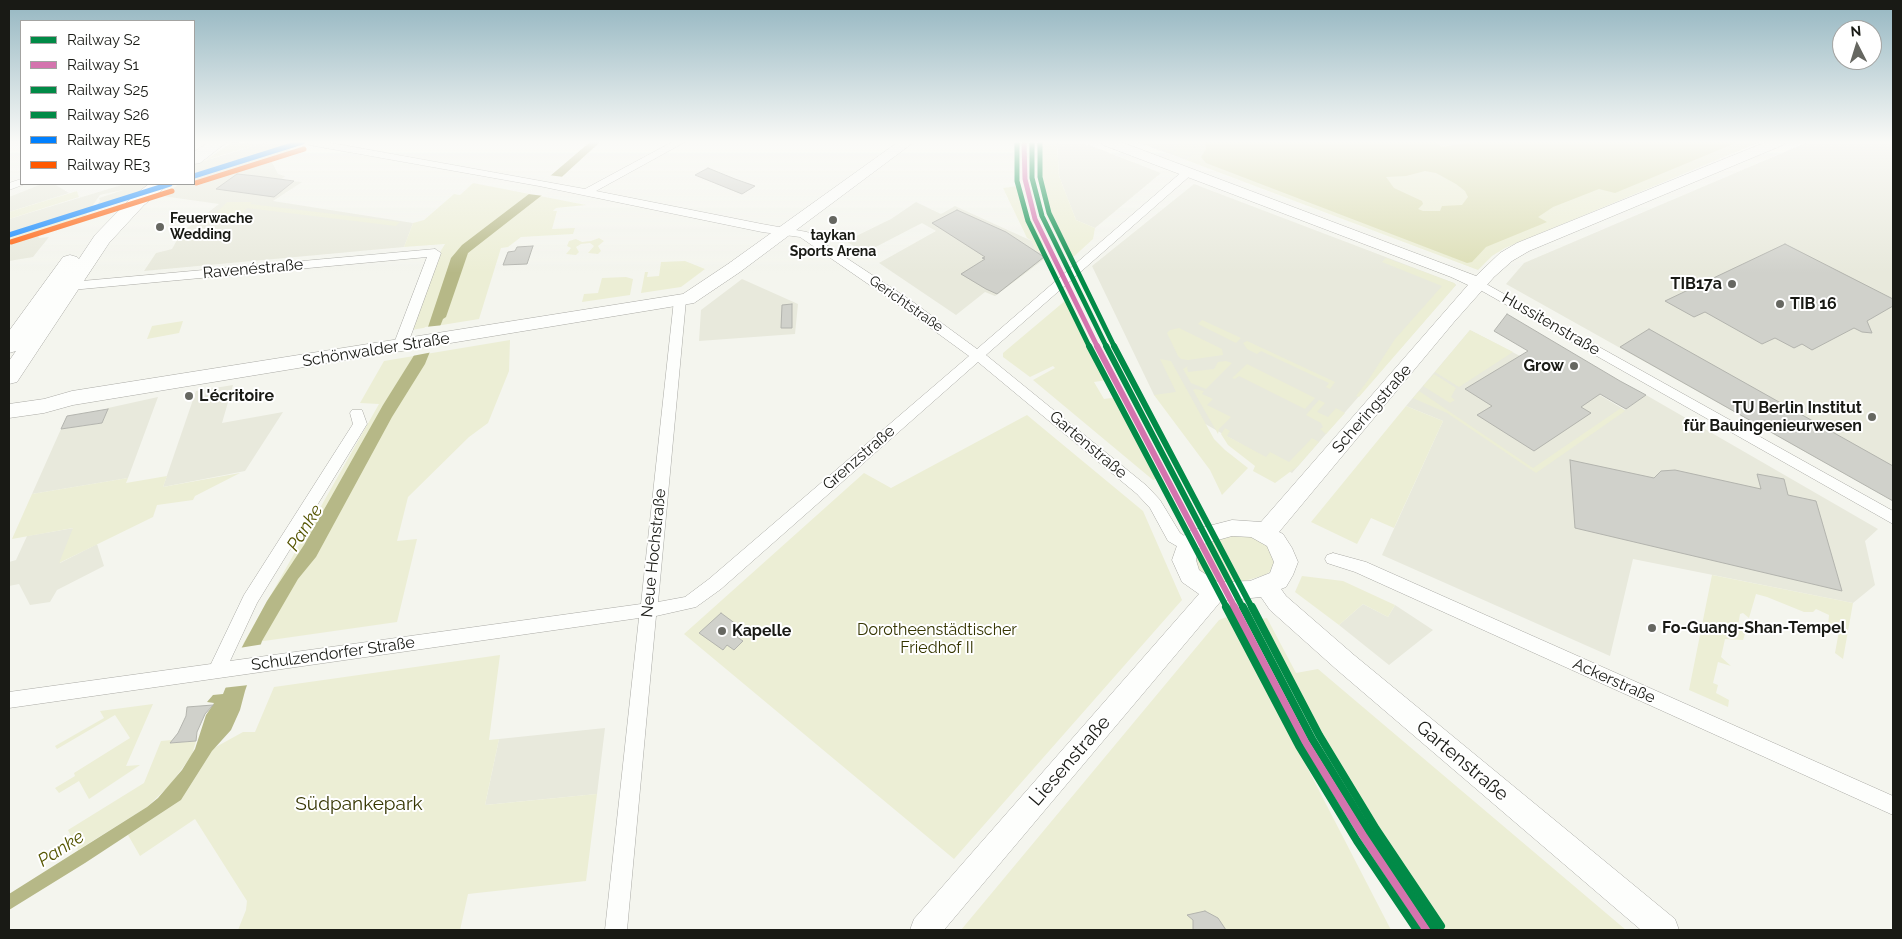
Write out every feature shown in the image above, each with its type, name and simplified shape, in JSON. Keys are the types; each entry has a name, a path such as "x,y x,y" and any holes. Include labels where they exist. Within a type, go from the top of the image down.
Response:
{"main road":[{"path":"9,346 72,257 131,186"},
{"path":"9,377 89,257 114,226 138,201 158,186"},
{"path":"50,288 71,286"}],"street":[{"name":"Gerichtstraße","path":"554,186 803,234 978,354"},
{"path":"587,193 596,186"},
{"path":"680,300 688,299 846,186"},
{"name":"Grenzstraße","path":"648,610 679,606 690,602 704,593 1172,186"},
{"name":"Hussitenstraße","path":"1225,186 1457,273 1893,518"},
{"name":"Scheringstraße","path":"1265,533 1479,284 1506,257 1523,247 1672,186"},
{"name":"Ravenéstraße","path":"71,286 435,253 408,345"},
{"name":"Schönwalder Straße","path":"9,411 44,406 72,398 680,300"},
{"name":"Neue Hochstraße","path":"616,930 680,300"},
{"name":"Gartenstraße","path":"978,354 1142,490 1155,504 1174,537 1187,546"},
{"name":"Schönwalder Straße","path":"9,398 47,396 72,398"},
{"path":"223,669 250,600 311,506 360,424 357,413"},
{"path":"1232,528 1255,529 1265,533 1275,540 1286,562 1286,569 1278,580 1266,586 1234,592 1215,592 1200,584 1190,575 1184,560 1187,546 1197,537 1232,528"},
{"name":"Ackerstraße","path":"1334,559 1360,567 1893,806"},
{"name":"Gartenstraße","path":"1266,586 1278,603 1345,662 1664,930"},
{"name":"Liesenstraße","path":"925,930 1215,592"},
{"name":"Schulzendorfer Straße","path":"11,698 648,610"}],"shaded area":[{"path":"37,186 57,186 69,193 9,212 9,197"},
{"path":"119,186 171,186 92,211 100,201 99,198 123,190 100,195 88,212 9,238 9,219"},
{"path":"176,186 296,186 273,201 413,223 404,247 144,271 156,253 172,249 181,233 219,204 162,196"},
{"path":"539,186 552,186 468,253 446,317 443,319 425,364 392,417 316,557 298,579 262,641 240,710 231,730 212,751 181,800 9,910 9,894 147,807 158,798 182,770 195,749 206,715 214,703 207,702 213,695 223,694 242,647 267,601 304,545 383,405 413,357 428,327 451,258 462,245"},
{"path":"1063,186 1146,186 1095,228 1076,220"},
{"path":"1192,186 1199,186 1456,285 1292,473 1154,395 1092,266"},
{"path":"1266,186 1392,186 1422,201 1423,204 1418,209 1423,211 1440,211 1442,206 1462,205 1468,197 1465,191 1458,186 1632,186 1615,193 1599,189 1553,207 1538,217 1547,222 1486,247 1472,262 1467,263"},
{"path":"1705,186 1893,186 1893,501 1506,284 1524,263"},
{"path":"916,202 941,214 955,206 1032,241 1036,251 1043,252 1047,257 995,296 985,292 956,315 879,263 936,231 922,223 864,253 846,241 891,219"},
{"path":"38,233 39,238 49,237 33,257 9,261 9,243"},
{"path":"742,279 798,304 795,334 699,341 701,310"},
{"path":"1470,330 1520,356 1527,352 1625,410 1646,395 1878,529 1865,541 1875,585 1853,603 1633,559 1610,656 1382,555 1443,421 1406,406"},
{"path":"233,385 222,423 283,412 245,471 163,487 196,391"},
{"path":"158,397 128,478 32,494 61,429 102,423 108,408"},
{"path":"74,528 60,563 97,544 104,566 57,590 50,602 30,605 19,584 9,586 9,562 16,560 27,536"},
{"path":"1363,604 1388,617 1395,605 1433,630 1389,665 1339,625"},
{"path":"605,728 597,794 485,805 499,739"}],"green space":[{"path":"470,186 487,186 586,205 556,208 553,211 557,211 552,229 575,228 573,234 521,237 508,247 501,248 479,319 411,330 440,252 445,244 404,247 413,223 424,220 454,194 460,195"},
{"path":"1017,186 1024,206 1043,244 1043,252 1036,251 1032,241 1027,238 1003,188"},
{"path":"1044,186 1063,186 1076,220 1095,228 1093,239 1069,261 1047,216"},
{"path":"1255,186 1655,186 1505,248 1492,256 1478,270"},
{"path":"77,191 79,197 9,219 9,212"},
{"path":"227,202 252,202 250,204 400,222 396,226 247,208 232,224 206,223"},
{"path":"88,212 82,220 9,243 9,238"},
{"path":"599,238 604,241 598,246 601,251 598,254 588,253 594,246 590,243 581,244 576,247 579,252 576,255 566,254 571,248 567,246 569,241 576,239 582,242"},
{"path":"1386,258 1456,285 1359,397 1356,396 1395,339 1442,286 1382,262"},
{"path":"685,261 705,269 681,287 641,293 645,272 648,272 647,277 659,276 661,262"},
{"path":"626,277 633,279 630,295 582,302 584,294 598,293 602,278"},
{"path":"1066,300 1107,380 1094,382 1104,399 1118,397 1158,478 1153,480 1033,380 1055,368 1053,366 1030,377 1003,357 1003,353"},
{"path":"1202,320 1241,338 1236,343 1198,324"},
{"path":"183,321 179,333 147,339 152,326"},
{"path":"1179,328 1222,349 1223,355 1188,360 1181,359 1167,333 1170,330"},
{"path":"1470,330 1513,352 1459,387 1435,372"},
{"path":"510,340 509,371 488,423 469,437 408,497 397,541 417,539 397,622 243,644 379,404 360,403 384,361"},
{"path":"1247,341 1335,382 1330,389 1326,387 1329,383 1261,351 1257,354 1247,349 1243,343"},
{"path":"1160,359 1171,361 1214,439 1248,468 1222,495 1210,470 1154,395 1176,392"},
{"path":"1226,361 1232,363 1206,389 1191,383 1183,369 1188,366 1188,372 1214,369 1218,362"},
{"path":"1247,364 1315,398 1305,409 1239,376 1235,379 1232,378"},
{"path":"1434,374 1456,388 1451,397 1455,400 1450,403 1423,386"},
{"path":"1193,390 1204,391 1202,394 1213,399 1207,405 1231,417 1219,429 1218,434"},
{"path":"1419,391 1533,468 1621,408 1625,411 1536,473 1447,413 1413,398"},
{"path":"1319,400 1325,403 1317,412 1328,417 1336,408 1345,413 1326,434 1320,429 1323,427 1321,423 1306,415"},
{"path":"1406,406 1443,421 1394,528 1371,518 1357,544 1311,522"},
{"name":"Dorotheenstädtischer Friedhof II","path":"1027,415 1143,511 1182,600 954,859 684,634 864,473 891,488"},
{"path":"1225,428 1230,431 1227,436 1266,457 1270,452 1289,462 1312,438 1319,442 1298,466 1275,483 1253,471 1255,466 1228,445 1221,434"},
{"path":"240,473 195,496 193,500 157,505 153,517 59,563 73,528 12,539 32,494 128,478 126,483 167,476 163,487"},
{"path":"1240,535 1252,535 1275,551 1274,569 1265,575 1231,585 1218,585 1194,570 1198,544"},
{"path":"1712,575 1853,603 1843,659 1835,653 1839,631 1828,626 1829,615 1816,609 1813,612 1804,612 1756,594 1749,618 1743,613 1740,614 1738,626 1745,634 1743,640 1725,639 1721,657 1731,666 1718,662 1713,683 1718,685 1716,693 1729,700 1728,707 1689,690"},
{"path":"1302,576 1343,581 1395,605 1388,617 1363,604 1339,625 1295,592"},
{"path":"1229,616 1391,930 961,930 1219,620"},
{"path":"1267,618 1296,673 1318,669 1626,930 1443,930 1414,889 1340,772 1256,620"},
{"name":"Südpankepark","path":"500,655 489,740 499,739 485,805 597,794 586,881 468,894 460,930 238,930 246,910 247,901 195,819 140,856 128,835 181,800 214,748 243,732 255,732 274,687"},
{"path":"153,704 126,766 140,765 89,799 79,781 59,793 55,788 75,776 74,773 130,738 115,715 57,749 55,746 104,718 100,711"},
{"path":"172,740 171,743 196,741 192,755 170,785 147,807 78,850 68,830 144,783 161,741"}],"pier":[{"path":"537,186 555,186 544,196 528,194"},
{"path":"444,325 433,352 412,356 425,327"},
{"path":"264,644 249,685 222,688 239,648"}],"building":[{"path":"220,186 288,186 274,197 216,189"},
{"path":"722,186 755,186 742,194"},
{"path":"957,210 1006,232 1044,257 997,294 986,289 961,274 985,259 982,258 985,257 932,223"},
{"path":"1785,244 1893,299 1893,306 1867,321 1872,333 1862,332 1854,328 1812,350 1802,344 1794,348 1775,338 1762,344 1705,312 1694,317 1665,301"},
{"path":"533,246 527,264 503,265 508,252 515,251 517,247"},
{"path":"792,304 792,328 781,328 782,305"},
{"path":"1507,314 1646,395 1626,409 1600,394 1581,407 1591,413 1534,451 1477,415 1492,406 1465,389 1528,351 1494,331"},
{"path":"1649,329 1893,466 1893,501 1620,347"},
{"path":"108,409 102,423 61,429 67,416"},
{"path":"1570,460 1654,478 1661,471 1675,470 1761,489 1757,474 1784,479 1788,495 1816,501 1842,591 1575,528"},
{"name":"Kapelle","path":"721,613 744,630 737,637 743,641 734,650 727,645 723,650 699,633"},
{"path":"213,705 205,714 197,732 196,741 170,743 178,733 186,716 187,707"},
{"path":"1205,911 1218,918 1226,930 1193,930 1193,920 1187,915"}],"rail line":[{"name":"RE5","path":"9,235 164,186"},
{"name":"S26","path":"1018,186 1028,221 1102,372 1299,746 1357,841 1417,930"},
{"name":"S1","path":"1027,186 1035,219 1108,368 1305,742 1364,837 1426,930"},
{"name":"S2","path":"1034,186 1042,216 1115,365 1312,739 1370,833 1435,930"},
{"name":"S25","path":"1042,186 1049,213 1122,362 1319,735 1376,829 1441,926"},
{"name":"RE3","path":"11,242 172,191"}],"place":[{"name":"taykan Sports Arena","path":"833,220"},
{"name":"Feuerwache Wedding","path":"160,227"},
{"name":"TIB17a","path":"1732,284"},
{"name":"TIB 16","path":"1780,304"},
{"name":"Grow","path":"1574,366"},
{"name":"L'écritoire","path":"189,396"},
{"name":"TU Berlin Institut für Bauingenieurwesen","path":"1872,417"},
{"name":"Fo-Guang-Shan-Tempel","path":"1652,628"},
{"name":"Kapelle","path":"722,631"}],"water label":[{"name":"Panke","path":"305,528"},
{"name":"Panke","path":"61,849"}]}
